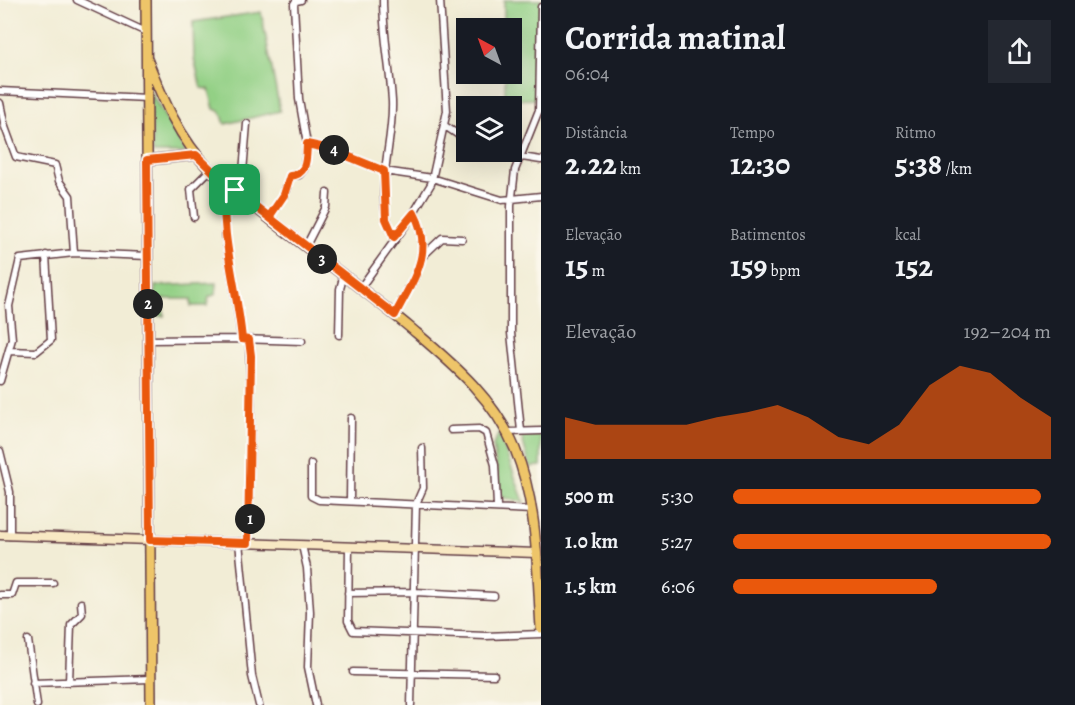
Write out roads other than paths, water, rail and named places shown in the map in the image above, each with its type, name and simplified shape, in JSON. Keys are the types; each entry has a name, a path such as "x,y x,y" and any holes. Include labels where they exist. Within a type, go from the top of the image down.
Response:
{"main road":[{"path":"146,0 151,705"},
{"path":"147,59 175,125 196,155 210,170 395,315 483,395 497,412 524,473 532,510 538,553 541,628"},
{"path":"147,160 196,155"}],"street":[{"path":"78,0 146,32"},
{"path":"269,217 284,195 290,176 299,175 304,169 307,144 299,99 294,3 301,0"},
{"path":"383,0 383,27 392,101 384,171 386,219 394,237"},
{"path":"360,287 394,237 414,213 432,178 438,145 446,126 444,40 440,0"},
{"path":"522,151 539,110 541,7"},
{"path":"0,91 147,98"},
{"path":"0,103 14,154 27,161 54,164 59,182 70,196 74,253"},
{"path":"235,190 243,172 247,124"},
{"path":"446,126 456,133"},
{"path":"307,144 330,149 384,171 432,178 502,200 541,196"},
{"path":"522,158 541,160"},
{"path":"518,162 512,199 511,333 520,431"},
{"path":"194,217 191,189 210,170"},
{"path":"225,183 224,234 238,301 242,339"},
{"path":"306,246 326,207 327,193"},
{"path":"395,315 421,257 424,243 422,231 414,213"},
{"path":"421,257 442,238 462,239"},
{"path":"0,381 12,339 9,316 10,297 20,259 74,253 148,256"},
{"path":"10,351 36,352 51,340 46,255"},
{"path":"339,335 340,289 344,274"},
{"path":"149,340 302,341"},
{"path":"249,340 251,403 244,543 252,676 259,705"},
{"path":"350,500 351,418"},
{"path":"451,430 479,429 486,433 495,465 498,507"},
{"path":"507,432 541,431"},
{"path":"411,705 415,633 416,504 423,488 422,448"},
{"path":"0,451 10,492 10,536"},
{"path":"311,464 312,497 532,510"},
{"path":"0,535 538,553"},
{"path":"302,545 307,568 310,604 308,668 316,705"},
{"path":"350,547 348,621 353,631 541,634"},
{"path":"0,595 12,595 16,583 53,583"},
{"path":"348,593 415,592 495,596"},
{"path":"69,682 71,625 82,614 81,603"},
{"path":"28,640 37,705"},
{"path":"353,672 494,675"},
{"path":"33,683 150,679"}]}
